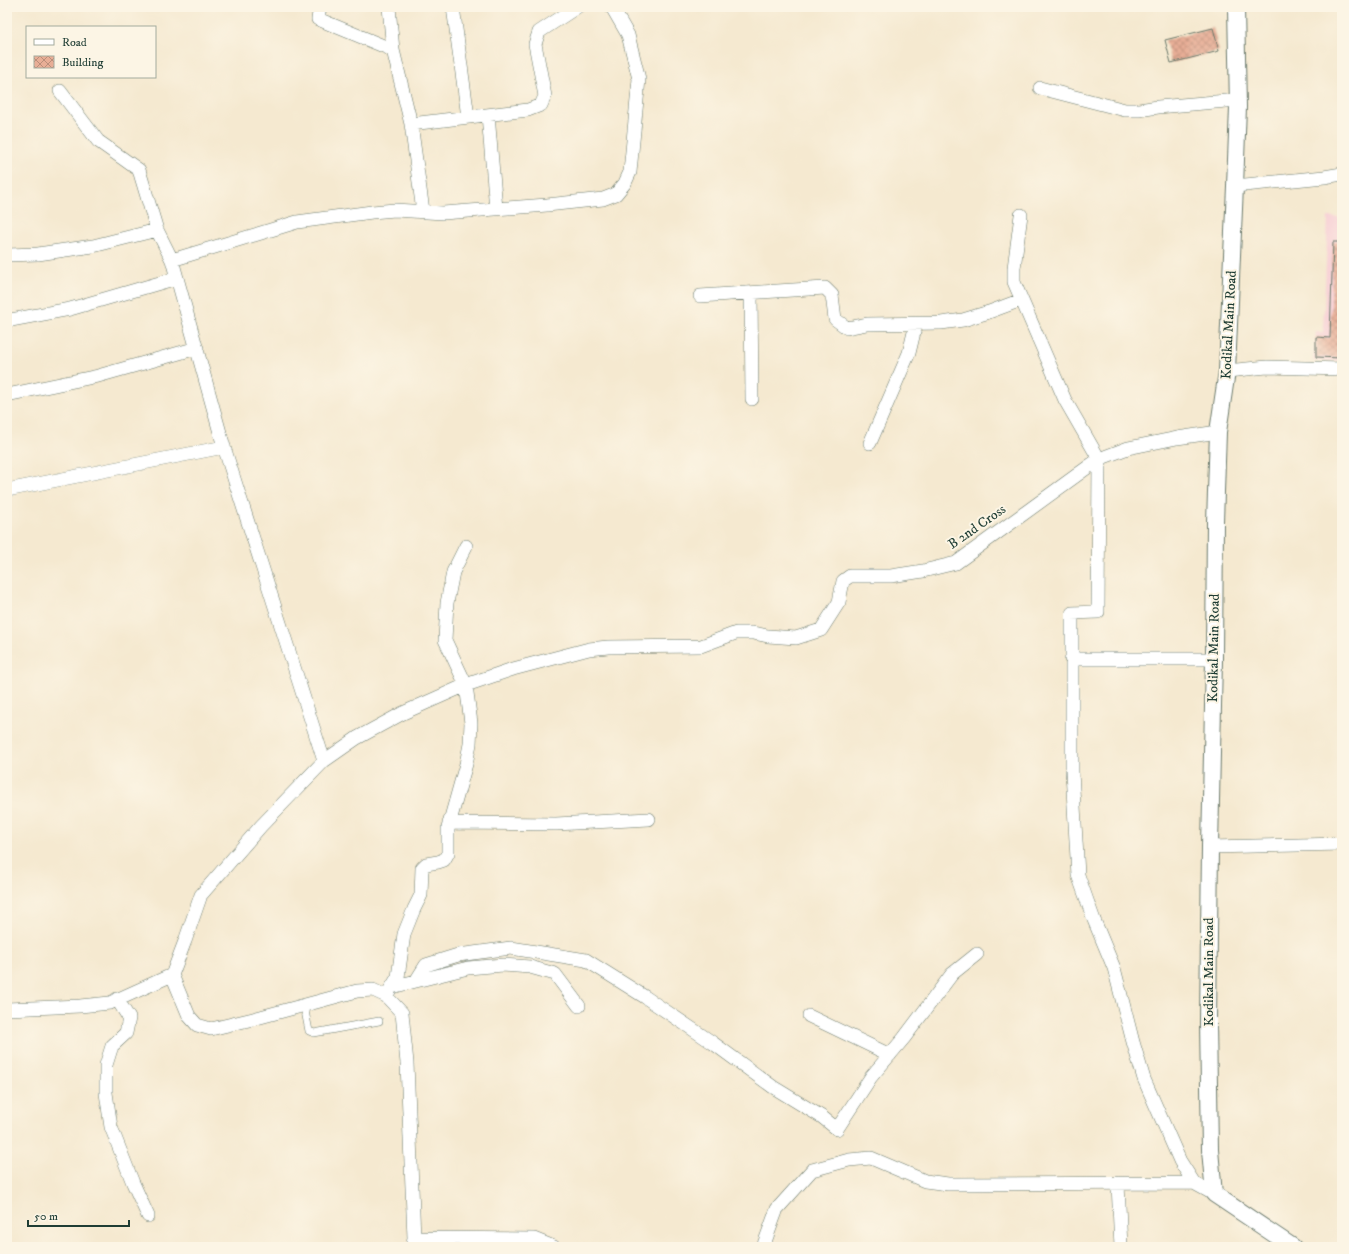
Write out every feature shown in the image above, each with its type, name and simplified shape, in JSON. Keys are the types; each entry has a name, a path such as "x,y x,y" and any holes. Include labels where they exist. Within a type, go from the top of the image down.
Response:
{"street":[{"path":"320,7 318,19 393,50"},
{"path":"389,7 393,50 412,124 423,211"},
{"path":"453,7 468,117"},
{"path":"412,124 528,110 541,105 545,96 535,44 539,32 578,7"},
{"path":"172,260 297,222 387,210 444,213 496,209 603,199 616,194 625,183 630,172 639,79 628,35 611,7"},
{"name":"Kodikal Main Road","path":"1214,1194 1210,1150 1208,1030 1214,660 1214,522 1218,432 1228,371 1238,100 1236,7"},
{"path":"1040,88 1125,110 1139,110 1238,100"},
{"path":"60,91 98,141 139,170 157,230 172,260 224,446 324,761"},
{"path":"488,115 496,209"},
{"path":"1235,186 1342,174"},
{"path":"1021,215 1014,268 1014,282 1065,400 1099,459 1098,612 1072,614 1072,772 1078,875 1094,920 1114,968 1144,1079 1180,1161 1194,1183 1214,1194 1285,1244"},
{"path":"7,255 38,254 93,246 157,230"},
{"path":"11,320 70,309 177,278"},
{"path":"700,296 825,288 832,295 835,319 847,328 867,324 941,323 963,320 1021,300"},
{"path":"750,293 752,399"},
{"path":"870,443 909,353 916,324"},
{"path":"7,394 98,376 197,348"},
{"path":"1228,371 1267,368 1342,369"},
{"name":"B 2nd Cross","path":"172,975 201,895 262,826 324,761 356,738 402,713 466,685 520,667 589,649 608,647 701,646 736,633 753,633 768,636 796,638 821,630 838,602 843,581 850,576 891,576 923,571 956,563 1099,459 1128,448 1177,438 1218,432"},
{"path":"7,490 224,446"},
{"path":"389,991 398,977 404,934 421,895 422,868 426,864 444,860 448,853 449,823 466,764 470,744 471,723 466,685 445,640 447,603 453,572 466,546"},
{"path":"1071,660 1214,660"},
{"path":"449,823 556,824 649,819"},
{"path":"1210,847 1342,844"},
{"path":"416,981 426,965 458,956 511,948 586,960 645,997 713,1043 773,1087 822,1117 837,1129 871,1077 904,1038 952,974 976,954"},
{"path":"7,1009 80,1006 110,1003 172,975 189,1016 197,1025 211,1029 357,991 389,991 416,981 468,968 504,965 530,967 555,974 580,1006"},
{"path":"389,991 402,1013 407,1063 413,1242 534,1239 554,1247"},
{"path":"117,1000 129,1018 126,1033 112,1046 106,1065 106,1093 114,1134 133,1183 148,1216"},
{"path":"809,1016 890,1055"},
{"path":"763,1247 777,1209 812,1170 849,1160 871,1158 925,1181 948,1184 1194,1183"},
{"path":"1118,1184 1121,1247"}],"lane":[{"path":"304,1006 309,1030 314,1033 379,1021"}],"shaded area":[{"path":"1328,217 1342,218 1342,361 1313,361 1316,332 1323,332"}],"building":[{"path":"1213,28 1219,51 1171,63 1165,40"},
{"path":"1333,242 1342,242 1342,358 1316,357 1316,337 1330,338"}]}
